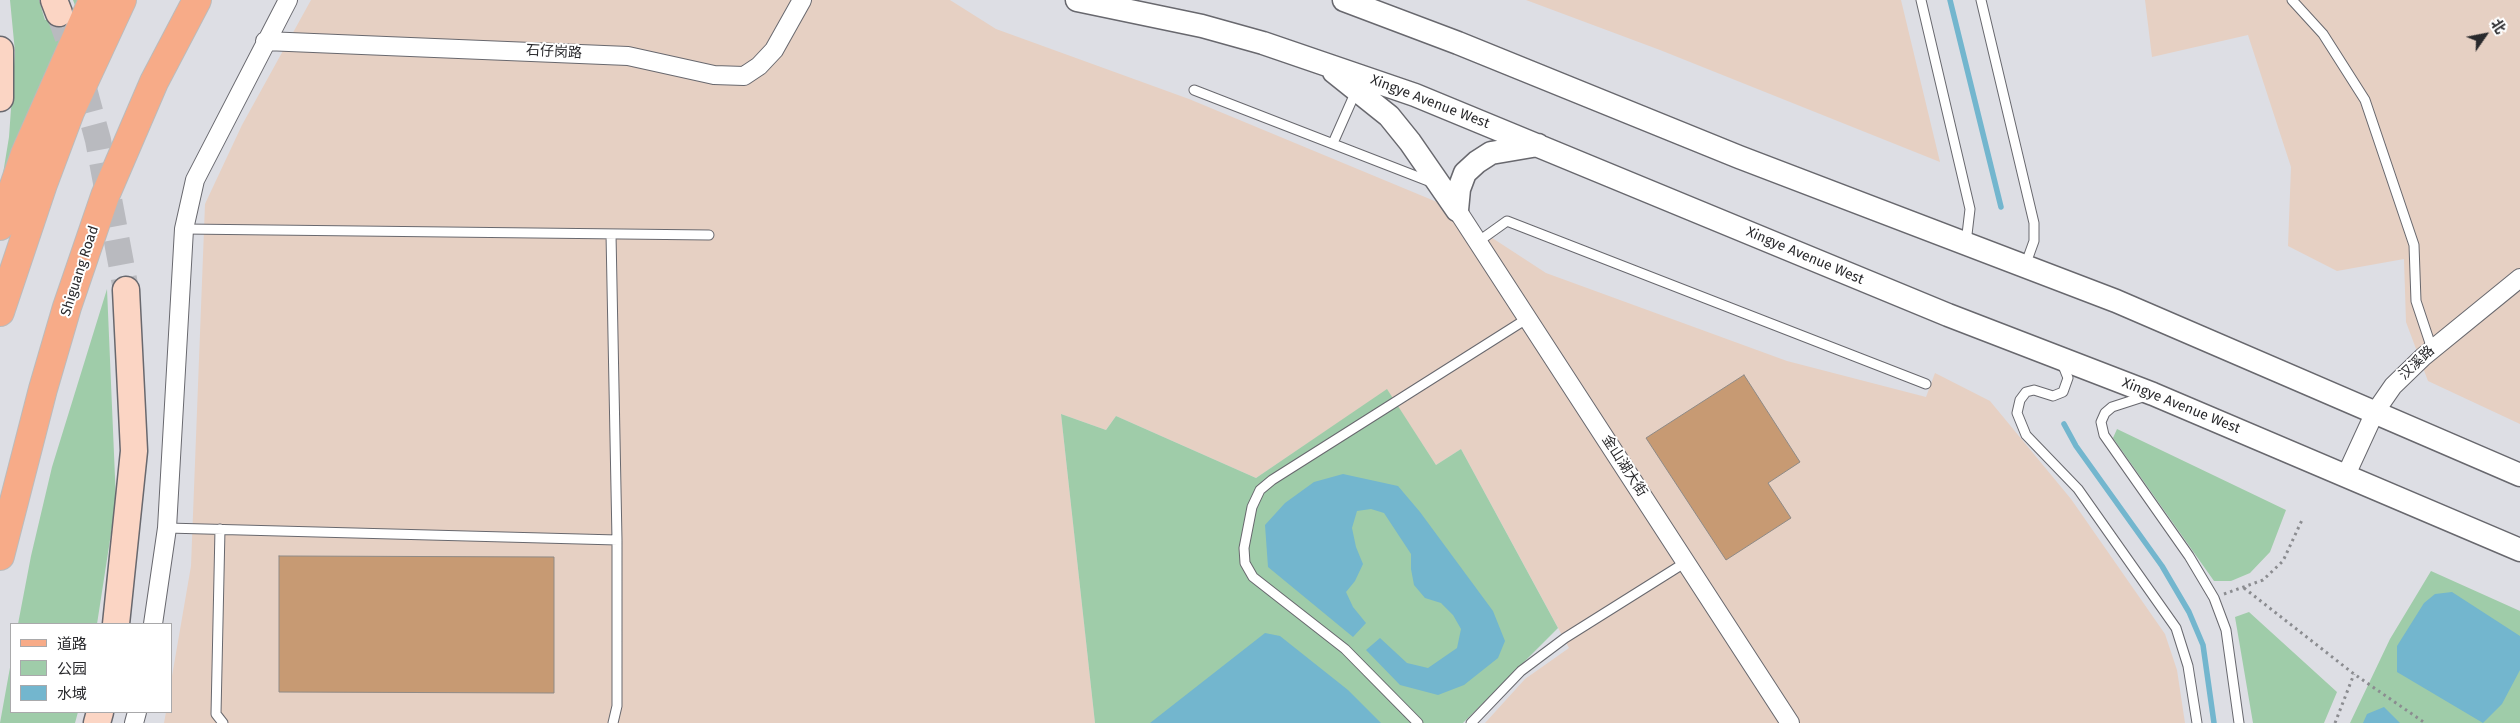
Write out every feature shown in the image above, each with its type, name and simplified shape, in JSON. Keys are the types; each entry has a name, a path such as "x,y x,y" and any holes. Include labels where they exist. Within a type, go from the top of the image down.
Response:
{"main road":[{"path":"0,226 25,154 93,0"},
{"path":"0,312 43,184 70,112 122,0"},
{"name":"Shiguang Road","path":"0,556 67,307 105,196 154,82 197,0"},
{"path":"0,50 0,98"},
{"path":"116,623 134,451 126,290"}],"street":[{"path":"153,623 167,528 175,352 184,230 194,180 288,0"},
{"name":"石仔岗路","path":"265,41 628,56 714,75 744,76 759,66 774,50 802,0"},
{"name":"Xingye Avenue West","path":"1078,0 1202,26 1297,54 1415,95 1948,315 2153,394 2346,474 2520,550"},
{"path":"1344,0 1467,46 1739,157 2116,301 2520,476"},
{"path":"1297,54 1340,75 1388,116 1457,210"},
{"path":"1457,210 1459,189 1465,173 1477,162 1491,153 1539,145"},
{"name":"金山湖大街","path":"1457,210 1479,241 1790,723"},
{"name":"汉溪路","path":"2346,474 2375,412 2393,386 2432,350 2520,278"}],"lane":[{"path":"1921,0 1970,209 1966,243"},
{"path":"1981,0 2034,223 2034,241 2024,266"},
{"path":"2292,0 2323,34 2365,100 2414,245 2416,301 2432,350"},
{"path":"1194,90 1441,186"},
{"path":"1333,143 1357,90"},
{"path":"1479,241 1507,221 1926,384"},
{"path":"184,230 709,235"},
{"path":"611,234 617,540 616,706 613,723"},
{"path":"1418,723 1344,649 1253,577 1245,563 1244,548 1252,507 1260,490 1272,480 1528,318"},
{"path":"2061,358 2068,378 2063,392 2053,396 2034,390 2026,392 2020,400 2017,413 2026,435 2078,489 2176,628 2188,666 2197,723"},
{"path":"2153,394 2112,407 2105,413 2101,422 2104,435 2189,556 2214,598 2226,630 2239,723"},
{"path":"167,528 617,540"},
{"path":"220,529 216,714 223,723"},
{"path":"1471,723 1521,671 1558,643 1686,562"}],"path":[{"path":"2214,598 2262,580 2282,561 2302,520"},
{"path":"2244,588 2354,674 2425,723"},
{"path":"2335,723 2354,674"}],"shaded area":[{"path":"311,0 950,0 996,29 1189,99 1437,202 1546,273 1787,361 1926,397 1935,373 1990,401 2071,499 2165,634 2177,670 2185,723 1485,723 1525,679 1569,648 1461,449 1436,465 1387,390 1256,478 1116,416 1106,430 1061,414 1095,723 164,723 166,713 172,713 172,676 191,566 205,204 242,125"},
{"path":"1526,0 1901,0 1940,162 1660,50"},
{"path":"2145,0 2520,0 2520,424 2428,381 2406,322 2404,259 2337,271 2288,246 2291,167 2248,35 2152,57"}],"green space":[{"path":"10,0 39,0 45,20 76,8 73,0 80,0 0,192 9,137 15,52"},
{"path":"107,289 116,501 97,623 18,623 31,556 52,467"},
{"path":"1387,389 1436,465 1461,449 1558,628 1463,723 1095,723 1061,414 1106,430 1116,416 1256,478"},
{"path":"2117,429 2286,510 2270,552 2250,573 2231,581 2214,581 2113,438"},
{"path":"2431,571 2520,611 2520,723 2350,723 2390,639"},
{"path":"2249,612 2337,692 2324,723 2253,723 2235,617"},
{"path":"10,668 10,713 78,713 75,723 0,723"}],"water":[{"path":"1343,474 1398,486 1420,512 1493,611 1505,641 1498,658 1464,685 1438,695 1400,685 1366,650 1380,638 1407,663 1428,668 1457,648 1461,629 1453,615 1441,603 1425,598 1414,585 1411,554 1384,513 1371,509 1357,511 1352,528 1356,547 1363,564 1355,581 1346,592 1353,607 1366,623 1353,637 1268,567 1265,525 1285,503 1314,482"},
{"path":"2452,592 2520,636 2520,670 2502,704 2483,723 2397,672 2397,646 2424,603 2435,594"},
{"path":"1265,633 1280,636 1348,690 1381,723 1150,723"},
{"path":"2384,707 2400,723 2363,723 2367,714"}],"building":[{"path":"1744,375 1800,462 1768,483 1791,518 1726,560 1646,438"},
{"path":"279,556 554,557 554,693 279,692"}],"waterway":[{"path":"1950,0 2001,207"},
{"path":"2064,424 2076,446 2162,566 2189,612 2203,645 2214,723"}],"tunnel":[{"path":"59,13 78,67 98,140 126,290"}]}
